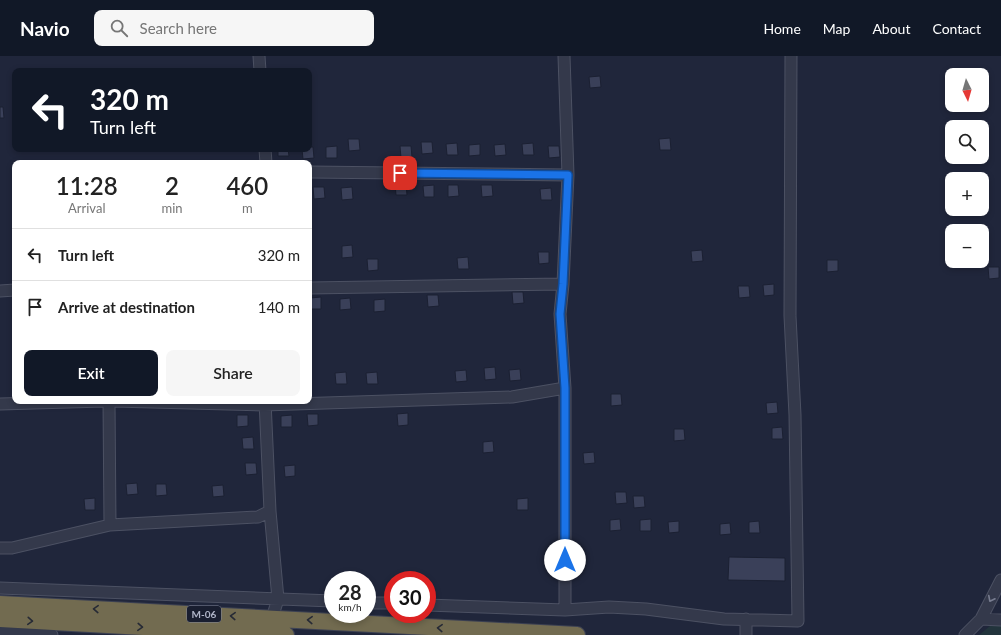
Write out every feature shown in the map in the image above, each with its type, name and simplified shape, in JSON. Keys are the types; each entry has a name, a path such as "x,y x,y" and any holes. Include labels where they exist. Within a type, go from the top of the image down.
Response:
{"highway":[{"name":"М-06","path":"0,604 577,635"},
{"name":"М-06","path":"0,619 54,631 286,635"}],"street":[{"path":"259,56 260,68"},
{"path":"564,56 568,175 563,284 560,314 565,388 565,610"},
{"path":"436,605 565,610 609,607 646,609 724,619 798,621 795,415 790,316 791,56"},
{"path":"312,172 568,175"},
{"path":"312,288 563,284"},
{"path":"0,291 12,290"},
{"path":"312,402 512,397 565,388"},
{"path":"0,404 12,404"},
{"path":"109,404 110,525"},
{"path":"264,404 270,511 278,599 272,618"},
{"path":"0,548 12,548 110,525 258,517 270,511"},
{"path":"965,635 981,619 1001,580"},
{"path":"0,588 324,601"},
{"path":"746,619 746,635"},
{"path":"981,619 1001,620"},
{"path":"0,632 54,631"}],"shaded area":[{"path":"990,626 1001,626 1001,635 979,635"}],"building":[{"path":"600,76 601,87 590,88 589,77"},
{"path":"0,107 3,107 4,118 0,118"},
{"path":"670,138 671,150 660,150 659,139"},
{"path":"348,139 359,139 360,150 349,151"},
{"path":"421,142 432,142 433,153 422,154"},
{"path":"457,143 458,155 447,155 446,144"},
{"path":"533,143 534,155 523,155 522,144"},
{"path":"480,144 480,155 469,156 469,145"},
{"path":"505,144 506,155 495,156 494,145"},
{"path":"337,146 337,158 326,158 326,147"},
{"path":"400,146 411,146 412,157 401,158"},
{"path":"548,146 559,146 560,157 549,158"},
{"path":"313,147 314,158 303,159 302,152 312,152"},
{"path":"278,152 288,152 289,156 278,156"},
{"path":"406,183 407,195 396,195 395,184"},
{"path":"434,185 434,197 424,197 423,186"},
{"path":"448,185 458,185 459,196 448,197"},
{"path":"481,185 492,185 493,196 482,197"},
{"path":"313,187 324,187 325,198 314,199"},
{"path":"352,187 353,199 342,200 341,188"},
{"path":"551,188 552,200 541,200 540,189"},
{"path":"352,245 353,257 342,258 342,246"},
{"path":"702,250 703,261 692,262 691,251"},
{"path":"538,252 549,252 549,263 539,264"},
{"path":"468,257 469,269 458,269 457,258"},
{"path":"367,259 378,259 378,270 368,271"},
{"path":"827,260 838,260 838,271 827,272"},
{"path":"999,267 999,278 989,279 988,268"},
{"path":"774,284 774,295 764,296 763,285"},
{"path":"738,286 749,286 750,297 739,298"},
{"path":"512,292 523,292 524,303 513,304"},
{"path":"427,295 438,295 439,306 428,307"},
{"path":"321,297 321,309 312,309 312,298"},
{"path":"350,298 351,309 340,310 340,299"},
{"path":"385,299 385,311 374,312 374,300"},
{"path":"495,367 496,379 485,380 484,368"},
{"path":"520,369 521,380 510,381 509,370"},
{"path":"466,370 467,381 456,382 455,371"},
{"path":"346,372 347,384 336,384 335,373"},
{"path":"377,372 378,384 367,384 366,373"},
{"path":"611,394 621,394 622,405 611,406"},
{"path":"777,402 778,413 767,414 766,403"},
{"path":"408,413 408,425 398,426 397,414"},
{"path":"307,414 318,414 318,425 308,426"},
{"path":"237,415 248,415 248,426 237,427"},
{"path":"292,415 292,427 281,427 281,416"},
{"path":"782,427 783,439 772,439 772,428"},
{"path":"674,429 684,429 685,440 674,441"},
{"path":"253,437 254,449 243,449 242,438"},
{"path":"493,441 494,452 483,453 483,442"},
{"path":"594,452 595,463 584,464 583,453"},
{"path":"245,463 256,463 257,474 246,475"},
{"path":"295,465 295,476 285,477 284,466"},
{"path":"137,483 138,494 127,495 126,484"},
{"path":"156,484 166,484 167,495 156,496"},
{"path":"223,485 224,496 213,497 212,486"},
{"path":"615,492 626,492 627,503 616,504"},
{"path":"633,496 644,496 645,507 634,508"},
{"path":"95,498 95,510 85,510 84,499"},
{"path":"528,498 528,510 517,510 517,499"},
{"path":"620,519 621,530 610,531 610,520"},
{"path":"651,519 651,531 640,531 640,520"},
{"path":"679,521 679,532 669,533 668,522"},
{"path":"759,521 760,533 749,533 749,522"},
{"path":"730,523 731,534 720,535 720,524"},
{"path":"729,557 785,558 785,581 728,580"}],"route":[{"path":"400,173 568,175 563,284 560,314 565,388 565,560"}]}
